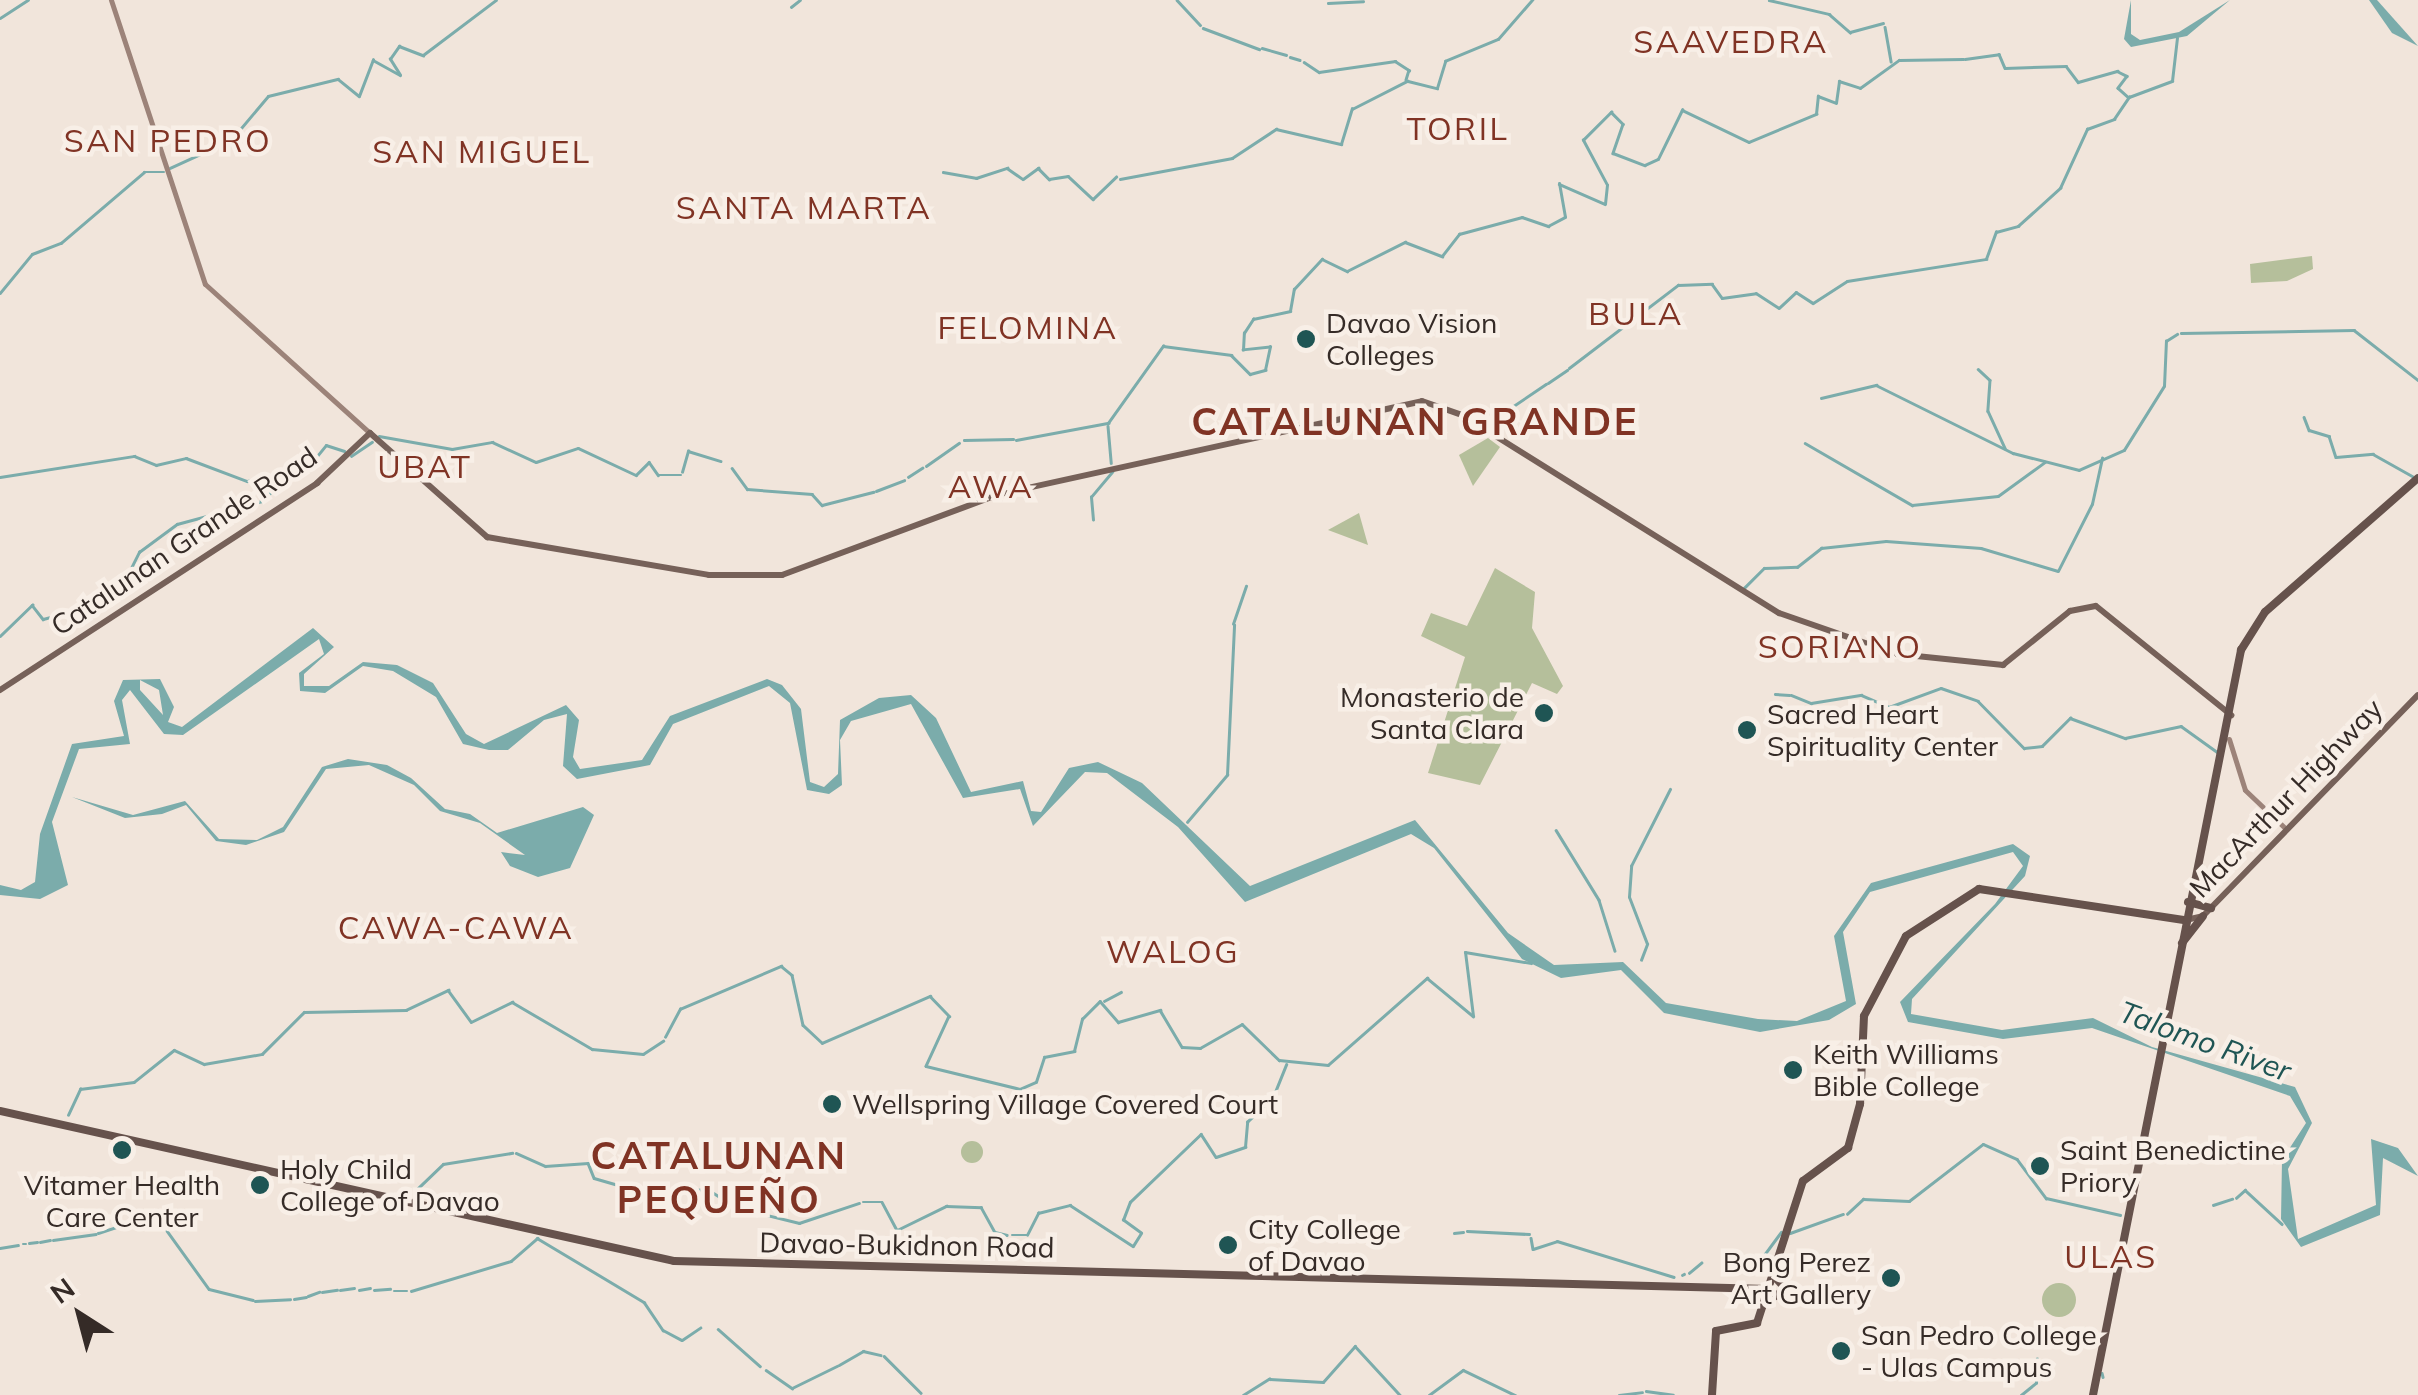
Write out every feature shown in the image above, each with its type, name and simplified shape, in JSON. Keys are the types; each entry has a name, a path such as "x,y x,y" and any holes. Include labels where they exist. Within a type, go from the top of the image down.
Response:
{"highway":[{"path":"1712,1395 1716,1330 1751,1328 1763,1306 1803,1180 1850,1141 1862,1025 1890,956 1957,896 1996,891 2184,920 2229,739 2238,660 2254,625 2418,478"},
{"path":"2164,917 2188,902 2211,908"},
{"path":"2180,947 2204,916"},
{"path":"2164,917 2182,930"},
{"name":"MacArthur Highway","path":"2093,1395 2184,920"},
{"name":"Davao-Bukidnon Road","path":"0,1111 674,1261 1768,1288"},
{"path":"1763,1306 1756,1288 1772,1274"},
{"path":"1763,1306 1786,1289 1772,1274"}],"main road":[{"path":"111,0 205,284 487,537 709,575 774,575 1000,494 1365,409 1433,402 1779,613 1900,654 2003,664 2066,614 2096,606 2232,716"},
{"name":"Catalunan Grande Road","path":"0,690 317,483 370,434"},
{"name":"MacArthur Highway","path":"2184,920 2204,916 2418,695"},
{"path":"2229,739 2246,790 2286,829"}],"green space":[{"path":"2312,256 2313,269 2287,281 2251,283 2250,264"},
{"path":"1488,438 1500,447 1473,486 1459,455"},
{"path":"1359,513 1368,545 1328,530"},
{"path":"1495,568 1535,592 1532,628 1563,686 1557,694 1532,683 1480,785 1428,773 1465,657 1421,636 1431,613 1467,626"},
{"path":"968,1141 976,1141 983,1152 976,1163 968,1163 961,1156 961,1148"},
{"path":"2059,1283 2071,1288 2076,1300 2071,1312 2059,1317 2047,1312 2042,1300 2047,1288"}],"water":[{"path":"2131,0 2131,34 2140,40 2179,32 2230,0 2187,36 2131,47 2124,39"},
{"path":"2369,0 2377,0 2418,46 2392,33"},
{"path":"313,628 334,647 304,674 304,686 329,686 363,662 397,665 433,683 466,734 484,744 566,705 579,720 573,757 580,769 642,760 670,716 767,679 782,685 801,709 810,782 824,787 838,774 840,720 879,698 911,695 936,718 971,792 1023,781 1031,811 1041,812 1069,768 1098,762 1142,783 1250,886 1415,820 1508,933 1554,965 1623,962 1666,1003 1758,1019 1797,1021 1846,1001 1834,936 1871,883 2013,844 2030,856 2025,876 1912,999 1911,1014 2002,1030 2093,1018 2152,1047 2295,1087 2312,1123 2288,1169 2298,1239 2376,1205 2371,1139 2398,1148 2418,1176 2383,1158 2380,1215 2301,1247 2281,1219 2282,1160 2306,1123 2290,1096 2092,1028 2003,1039 1908,1022 1900,1002 1995,904 2023,866 2013,852 1870,892 1843,932 1856,1004 1829,1020 1760,1032 1664,1013 1621,970 1561,978 1522,959 1434,848 1411,834 1245,902 1178,827 1107,773 1085,772 1033,826 1020,789 963,798 911,704 851,721 840,740 842,785 829,794 807,790 790,703 769,686 673,724 650,765 577,779 563,766 567,714 544,720 508,750 489,750 463,744 436,697 393,671 363,666 325,693 300,691 299,673 324,654 319,639 183,735 164,734 130,690 122,700 130,744 79,749 52,822 68,885 40,899 0,895 0,885 21,890 35,882 40,834 72,744 124,736 114,701 123,680 160,679 174,707 168,722 182,727","holes":["140,680 159,690 163,715 140,690"]},
{"path":"348,759 387,765 411,778 445,809 470,814 497,833 583,807 594,815 570,868 538,877 510,866 501,852 525,855 480,823 440,811 414,785 369,765 326,769 284,832 246,845 216,841 186,805 162,814 125,818 72,797 133,815 185,801 219,839 257,840 283,827 322,767"}],"waterway":[{"path":"0,18 28,0"},
{"path":"170,168 231,140 268,96 338,79 359,96 373,60 400,75 390,59 399,46 423,55 496,0"},
{"path":"791,7 800,0"},
{"path":"1177,0 1200,25"},
{"path":"1408,81 1437,88 1445,61 1498,39 1532,0"},
{"path":"1769,0 1829,14 1850,32 1883,23"},
{"path":"1328,3 1363,1"},
{"path":"1885,27 1891,61"},
{"path":"1203,28 1259,49"},
{"path":"1569,368 1678,285 1712,284 1722,298 1756,293 1779,308 1796,292 1813,303 1847,281 1986,259 1996,232 2018,226 2060,188 2087,129 2114,119 2129,97 2172,81 2177,38"},
{"path":"1262,48 1286,55"},
{"path":"1965,59 1999,54 2005,68 2066,66 2078,82 2117,71 2127,76 2118,88 2128,97"},
{"path":"1290,57 1300,60"},
{"path":"1016,440 1108,423 1163,346 1231,355 1250,374 1265,370 1270,347 1243,350 1244,333 1253,319 1290,311 1294,289 1322,259 1347,271 1405,242 1442,256 1459,234 1522,217 1548,226 1565,217 1559,184 1605,204 1607,185 1583,140 1611,112 1623,124 1613,153 1645,165 1658,159 1682,110 1749,142 1816,114 1818,96 1836,103 1839,81 1860,88 1899,60 1963,59"},
{"path":"1304,62 1319,72 1395,61 1409,70 1406,80"},
{"path":"1120,179 1232,158 1276,129 1341,144 1352,109 1407,81"},
{"path":"943,172 976,178 1007,168 1023,179 1038,168 1049,179 1068,176 1093,199 1116,177"},
{"path":"0,293 32,254 61,243 144,172 164,172"},
{"path":"2181,333 2354,330 2418,380"},
{"path":"1821,398 1876,385 2013,453 2079,470 2124,450 2164,386 2166,341 2177,334"},
{"path":"1978,369 1990,380 1988,411 2005,448"},
{"path":"1548,383 1567,370"},
{"path":"1491,421 1546,384"},
{"path":"2304,417 2309,430 2329,436 2336,457 2373,454 2412,476"},
{"path":"1108,426 1111,463"},
{"path":"379,436 452,449 492,442 536,462 578,448 636,475 649,462 658,475 681,475"},
{"path":"964,440 1013,439"},
{"path":"351,456 372,442"},
{"path":"926,466 959,443"},
{"path":"1805,443 1912,505 1998,496 2045,462"},
{"path":"0,477 134,456 156,465 186,458 247,481 305,471 326,445 344,451"},
{"path":"682,472 688,451 721,461"},
{"path":"1744,588 1764,568 1797,567 1821,548 1886,541 1981,548 2058,571 2092,504 2102,458"},
{"path":"732,468 747,489 812,494 822,505 873,492"},
{"path":"908,477 922,468"},
{"path":"1093,520 1091,497 1112,472"},
{"path":"0,636 32,605 43,619 115,600 139,552 177,524 262,501 288,475"},
{"path":"876,491 904,480"},
{"path":"1233,624 1246,586"},
{"path":"1187,822 1227,775 1234,625"},
{"path":"1791,695 1811,703 1861,695 1889,707 1941,688 1978,701 2024,748 2042,746 2070,718 2125,738 2181,726 2220,754"},
{"path":"1775,694 1789,695"},
{"path":"1641,960 1647,944 1629,897 1631,866 1670,789"},
{"path":"1556,830 1599,900 1615,951"},
{"path":"665,1037 680,1009 781,966 792,975 803,1025 822,1043 930,996 949,1016 926,1066 1020,1089 1036,1082 1044,1057 1074,1051 1082,1019 1100,1001 1118,1022 1160,1010 1182,1047 1200,1048 1242,1024 1279,1060 1328,1065 1427,978 1473,1016 1465,952 1531,963"},
{"path":"68,1115 80,1089 134,1082 174,1050 204,1064 262,1054 304,1012 406,1010 448,990 471,1022 512,1002 592,1049 643,1054 663,1041"},
{"path":"1104,1001 1121,992"},
{"path":"1012,1235 1027,1235 1038,1213 1070,1205 1133,1246 1141,1233 1123,1220 1130,1202 1201,1134 1216,1157 1245,1147 1247,1122 1273,1097 1286,1064"},
{"path":"1847,1214 1863,1199 1909,1201 1983,1144 2017,1159 2046,1198 2120,1215"},
{"path":"414,1192 443,1164 512,1153"},
{"path":"516,1153 545,1166 588,1163 594,1178 649,1194 706,1189"},
{"path":"709,1190 735,1207 799,1223 859,1203"},
{"path":"2236,1198 2245,1190 2282,1224"},
{"path":"2213,1205 2232,1199"},
{"path":"863,1202 882,1202 897,1230 946,1206 981,1207 995,1232 1007,1235"},
{"path":"1790,1233 1843,1214"},
{"path":"98,1233 129,1223 165,1228 209,1289 253,1300"},
{"path":"1467,1231 1529,1234"},
{"path":"1454,1233 1463,1232"},
{"path":"1723,1265 1753,1270 1781,1232"},
{"path":"53,1240 96,1234"},
{"path":"411,1291 511,1261 537,1238 644,1302 663,1330 682,1340 700,1328"},
{"path":"1531,1238 1533,1249 1557,1241 1674,1277"},
{"path":"40,1242 50,1240"},
{"path":"29,1243 37,1242"},
{"path":"0,1248 18,1245"},
{"path":"1689,1273 1701,1263"},
{"path":"340,1290 354,1288"},
{"path":"359,1290 370,1288"},
{"path":"374,1290 390,1289"},
{"path":"322,1292 337,1290"},
{"path":"394,1291 407,1291"},
{"path":"308,1296 319,1292"},
{"path":"294,1299 306,1297"},
{"path":"255,1301 290,1299"},
{"path":"718,1329 760,1366"},
{"path":"1243,1395 1269,1379 1323,1382 1355,1346 1400,1395"},
{"path":"839,1365 863,1351 881,1355"},
{"path":"884,1356 921,1393"},
{"path":"2021,1395 2036,1383 2037,1359"},
{"path":"766,1370 792,1388 837,1366"},
{"path":"1429,1395 1463,1370 1515,1395"},
{"path":"2102,1373 2103,1377"},
{"path":"1646,1391 1673,1395"},
{"path":"1619,1395 1642,1392"}],"place":[{"name":"Davao Vision Colleges","path":"1306,339"},
{"name":"Monasterio de Santa Clara","path":"1544,713"},
{"name":"Sacred Heart Spirituality Center","path":"1747,730"},
{"name":"Keith Williams Bible College","path":"1793,1070"},
{"name":"Wellspring Village Covered Court","path":"832,1104"},
{"name":"Vitamer Health Care Center","path":"122,1150"},
{"name":"Saint Benedictine Priory","path":"2040,1166"},
{"name":"Holy Child College of Davao","path":"260,1185"},
{"name":"City College of Davao","path":"1228,1245"},
{"name":"Bong Perez Art Gallery","path":"1891,1278"},
{"name":"San Pedro College - Ulas Campus","path":"1841,1351"}],"district":[{"name":"SAAVEDRA","path":"1731,41"},
{"name":"TORIL","path":"1458,128"},
{"name":"SAN PEDRO","path":"168,140"},
{"name":"SAN MIGUEL","path":"482,151"},
{"name":"SANTA MARTA","path":"804,207"},
{"name":"BULA","path":"1636,313"},
{"name":"FELOMINA","path":"1028,327"},
{"name":"CATALUNAN GRANDE","path":"1415,422"},
{"name":"UBAT","path":"425,466"},
{"name":"AWA","path":"991,486"},
{"name":"SORIANO","path":"1840,646"},
{"name":"CAWA-CAWA","path":"456,927"},
{"name":"WALOG","path":"1173,951"},
{"name":"CATALUNAN PEQUEÑO","path":"719,1178"},
{"name":"ULAS","path":"2111,1256"}],"water label":[{"name":"Talomo River","path":"2205,1041"}]}
